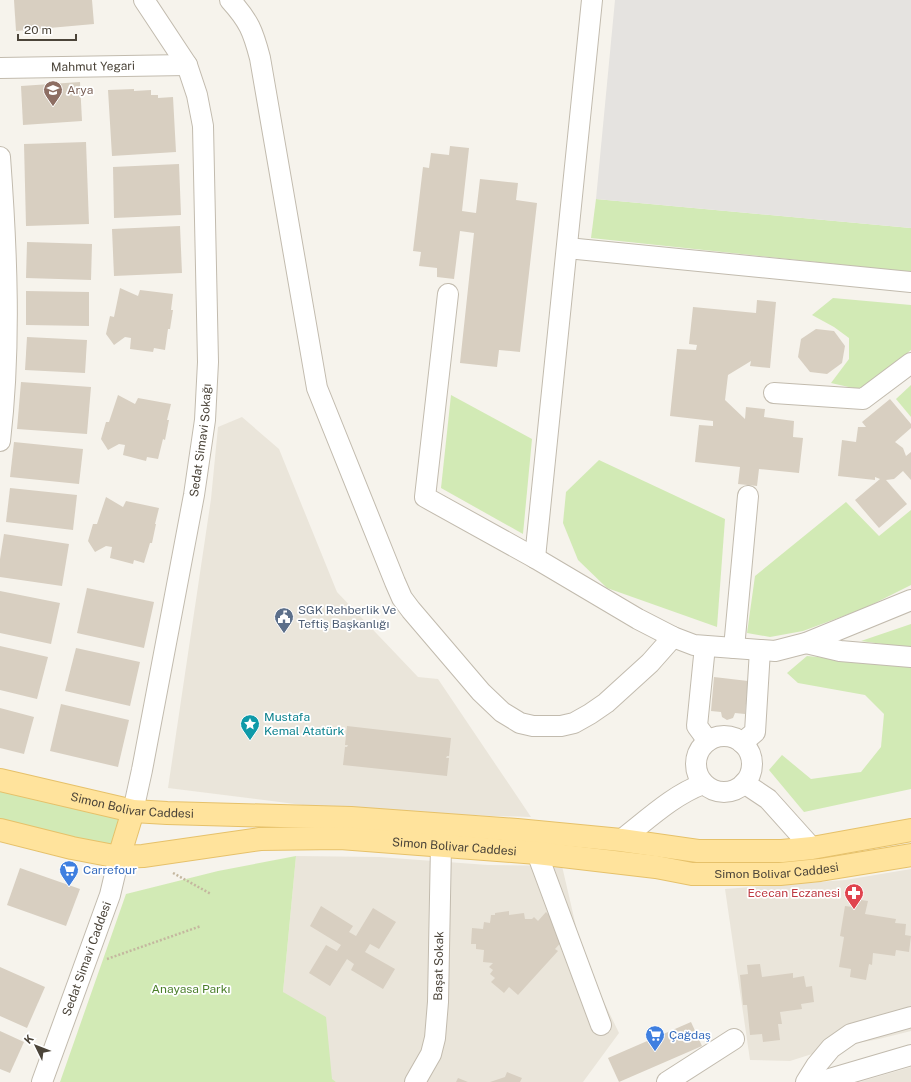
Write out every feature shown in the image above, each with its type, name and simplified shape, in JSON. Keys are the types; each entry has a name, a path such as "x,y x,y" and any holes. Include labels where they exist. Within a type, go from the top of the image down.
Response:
{"main road":[{"name":"Simon Bolivar Caddesi","path":"0,780 133,811 351,818 517,830 621,840 698,851 782,851 812,848 911,830"},
{"path":"119,857 133,811"},
{"name":"Simon Bolivar Caddesi","path":"0,830 72,848 119,857 143,856 260,839 340,838 538,853 656,867 692,874 780,874 820,870 911,855"}],"street":[{"name":"Sedat Simavi Sokağı","path":"133,811 193,503 204,420 208,362 203,126 197,95 187,65 144,0"},
{"path":"230,0 242,13 253,31 260,58 317,388 380,547 402,598 481,692 502,712 520,723 533,726 561,726 574,723 590,714 606,703 650,663 673,637"},
{"path":"535,558 592,0"},
{"name":"Mahmut Yegari","path":"0,68 187,65"},
{"path":"0,157 4,221 7,324 0,441"},
{"path":"566,248 911,282"},
{"path":"448,294 425,497 673,637 694,646 774,651 806,643 911,600"},
{"path":"774,393 864,399 911,363"},
{"path":"734,648 748,496"},
{"path":"806,643 840,651 911,657"},
{"path":"705,646 697,726 708,741"},
{"path":"742,743 755,732 760,650"},
{"path":"726,736 735,738 748,750 751,762 749,775 744,783 738,788 730,792 721,792 711,789 703,784 698,776 696,757 701,748 708,741 717,737 726,736"},
{"path":"744,783 768,799 812,848"},
{"path":"621,840 678,796 703,784"},
{"name":"Başat Sokak","path":"415,1082 431,1054 435,1038 438,1002 441,845"},
{"path":"538,853 601,1025"},
{"name":"Sedat Simavi Caddesi","path":"42,1082 110,895 119,857"},
{"path":"806,1082 816,1066 831,1048 851,1034 911,1017"},
{"path":"667,1082 734,1039"},
{"path":"819,1082 911,1055"}],"path":[{"path":"170,871 211,894"},
{"path":"84,967 201,926"}],"shaded area":[{"path":"615,0 911,0 911,228 596,199"},
{"name":"SGK Rehberlik Ve Teftiş Başkanlığı","path":"242,417 279,449 337,592 418,677 438,679 531,817 358,812 168,788 211,499 218,427"},
{"path":"296,856 379,857 488,865 562,866 584,961 619,1033 583,1082 336,1082 332,1080 283,992"},
{"path":"911,869 911,1031 831,1048 790,1061 750,1060 725,889 845,880"},
{"path":"911,1067 911,1082 859,1082"}],"green space":[{"path":"596,199 911,228 911,272 591,238"},
{"path":"833,298 911,305 911,350 862,390 831,383 849,359 849,338 834,327 812,315"},
{"path":"911,385 911,417 896,399"},
{"path":"451,395 532,439 523,534 441,488"},
{"path":"599,460 725,519 717,627 607,588 578,560 563,523 566,492"},
{"path":"846,502 879,536 911,510 911,585 865,608 803,631 770,637 747,633 755,576"},
{"path":"911,624 911,648 861,641"},
{"path":"807,656 911,666 911,789 804,812 769,770 782,755 811,779 861,772 881,747 884,714 865,695 798,683 787,673"},
{"path":"0,780 133,811 119,857 0,830"},
{"name":"Anayasa Parkı","path":"296,856 283,992 326,1017 332,1079 336,1082 60,1082 126,894 218,871"}],"building":[{"path":"14,0 92,0 94,24 16,31"},
{"path":"80,82 82,121 23,125 21,86"},
{"path":"134,89 134,91 151,90 151,95 158,95 158,98 173,97 176,152 112,156 108,90"},
{"path":"86,142 89,224 26,226 24,144"},
{"path":"450,146 469,148 462,211 476,213 480,179 518,183 516,200 537,203 520,352 499,350 497,367 460,363 474,233 460,231 454,279 437,277 437,268 419,266 421,252 413,251 423,167 429,168 431,153 449,155"},
{"path":"179,164 181,215 114,218 113,167"},
{"path":"180,226 182,273 114,276 112,229"},
{"path":"27,242 92,244 91,280 26,278"},
{"path":"120,288 138,296 140,290 173,294 171,310 173,310 165,350 154,348 153,352 130,349 131,338 125,337 114,345 106,334 110,316 114,317"},
{"path":"26,291 89,292 89,326 26,325"},
{"path":"757,300 776,302 770,368 750,366 751,361 728,375 725,400 745,419 746,407 765,409 764,417 794,421 793,437 803,438 799,473 759,469 757,486 738,484 740,467 695,462 699,425 713,426 713,421 670,416 677,349 696,350 697,345 689,344 693,307 756,313"},
{"path":"816,329 834,331 845,346 842,363 827,374 810,372 798,357 801,339"},
{"path":"27,337 87,340 85,373 25,370"},
{"path":"21,382 91,387 87,434 17,429"},
{"path":"118,395 135,404 138,398 171,404 167,420 169,420 165,440 163,439 158,459 147,457 146,461 123,455 125,445 119,444 108,450 101,439 106,422 109,422"},
{"path":"890,399 911,424 911,428 895,442 903,448 906,456 911,452 911,480 903,471 894,479 886,480 907,504 879,528 855,500 880,479 875,477 875,480 838,476 842,440 856,442 858,427 866,427 862,422"},
{"path":"14,442 83,449 79,484 10,477"},
{"path":"10,488 77,495 73,530 6,522"},
{"path":"106,497 123,507 126,501 159,508 152,543 150,543 144,563 134,560 133,564 110,558 112,547 106,546 95,552 88,541 93,524 97,524"},
{"path":"4,534 69,544 62,586 0,577 0,559"},
{"path":"87,588 154,602 144,648 77,633"},
{"path":"0,591 60,603 51,644 0,633"},
{"path":"0,646 48,657 37,699 0,690"},
{"path":"76,648 140,662 130,706 65,691"},
{"path":"714,677 748,681 745,714 735,713 733,718 727,720 722,717 721,712 711,711"},
{"path":"61,704 129,720 118,767 50,751"},
{"path":"0,708 34,717 24,754 0,748"},
{"path":"347,726 451,738 449,756 446,758 449,758 447,776 343,765 345,747 348,745 345,745"},
{"path":"20,868 80,889 66,926 7,905"},
{"path":"854,899 868,901 865,914 896,919 895,923 906,924 905,935 911,936 909,952 896,950 895,956 873,953 872,965 869,964 866,980 850,977 851,969 839,967 844,937 840,936 845,906 853,907"},
{"path":"321,906 353,926 349,932 356,936 373,908 396,922 379,949 370,944 365,952 395,969 383,989 351,970 354,964 347,959 330,986 309,973 326,945 337,951 341,945 310,926"},
{"path":"509,911 509,915 524,913 525,919 532,919 534,917 538,921 546,912 559,925 565,938 555,949 558,951 518,995 509,987 504,993 491,982 495,978 490,974 493,970 489,967 493,963 483,962 484,950 476,949 476,944 471,944 472,928 483,929 484,922 490,923 491,915"},
{"path":"760,964 762,977 793,973 793,978 804,976 806,987 812,986 814,1002 801,1004 802,1009 780,1012 782,1024 778,1024 780,1040 763,1042 762,1034 750,1035 747,1005 743,1005 740,975 748,974 747,965"},
{"path":"0,967 45,987 27,1028 0,1016"},
{"name":"Çağdaş","path":"691,1022 702,1046 619,1082 608,1058"},
{"path":"0,1031 24,1042 10,1073 0,1069"},
{"path":"507,1072 522,1078 520,1082 490,1082 505,1077"},
{"path":"458,1078 468,1082 456,1082"}],"place":[{"name":"Arya","path":"53,107"},
{"name":"SGK Rehberlik Ve Teftiş Başkanlığı","path":"284,634"},
{"name":"Mustafa Kemal Atatürk","path":"250,741"},
{"name":"Carrefour","path":"69,887"},
{"name":"Ececan Eczanesi","path":"854,910"},
{"name":"Çağdaş","path":"655,1052"}]}
